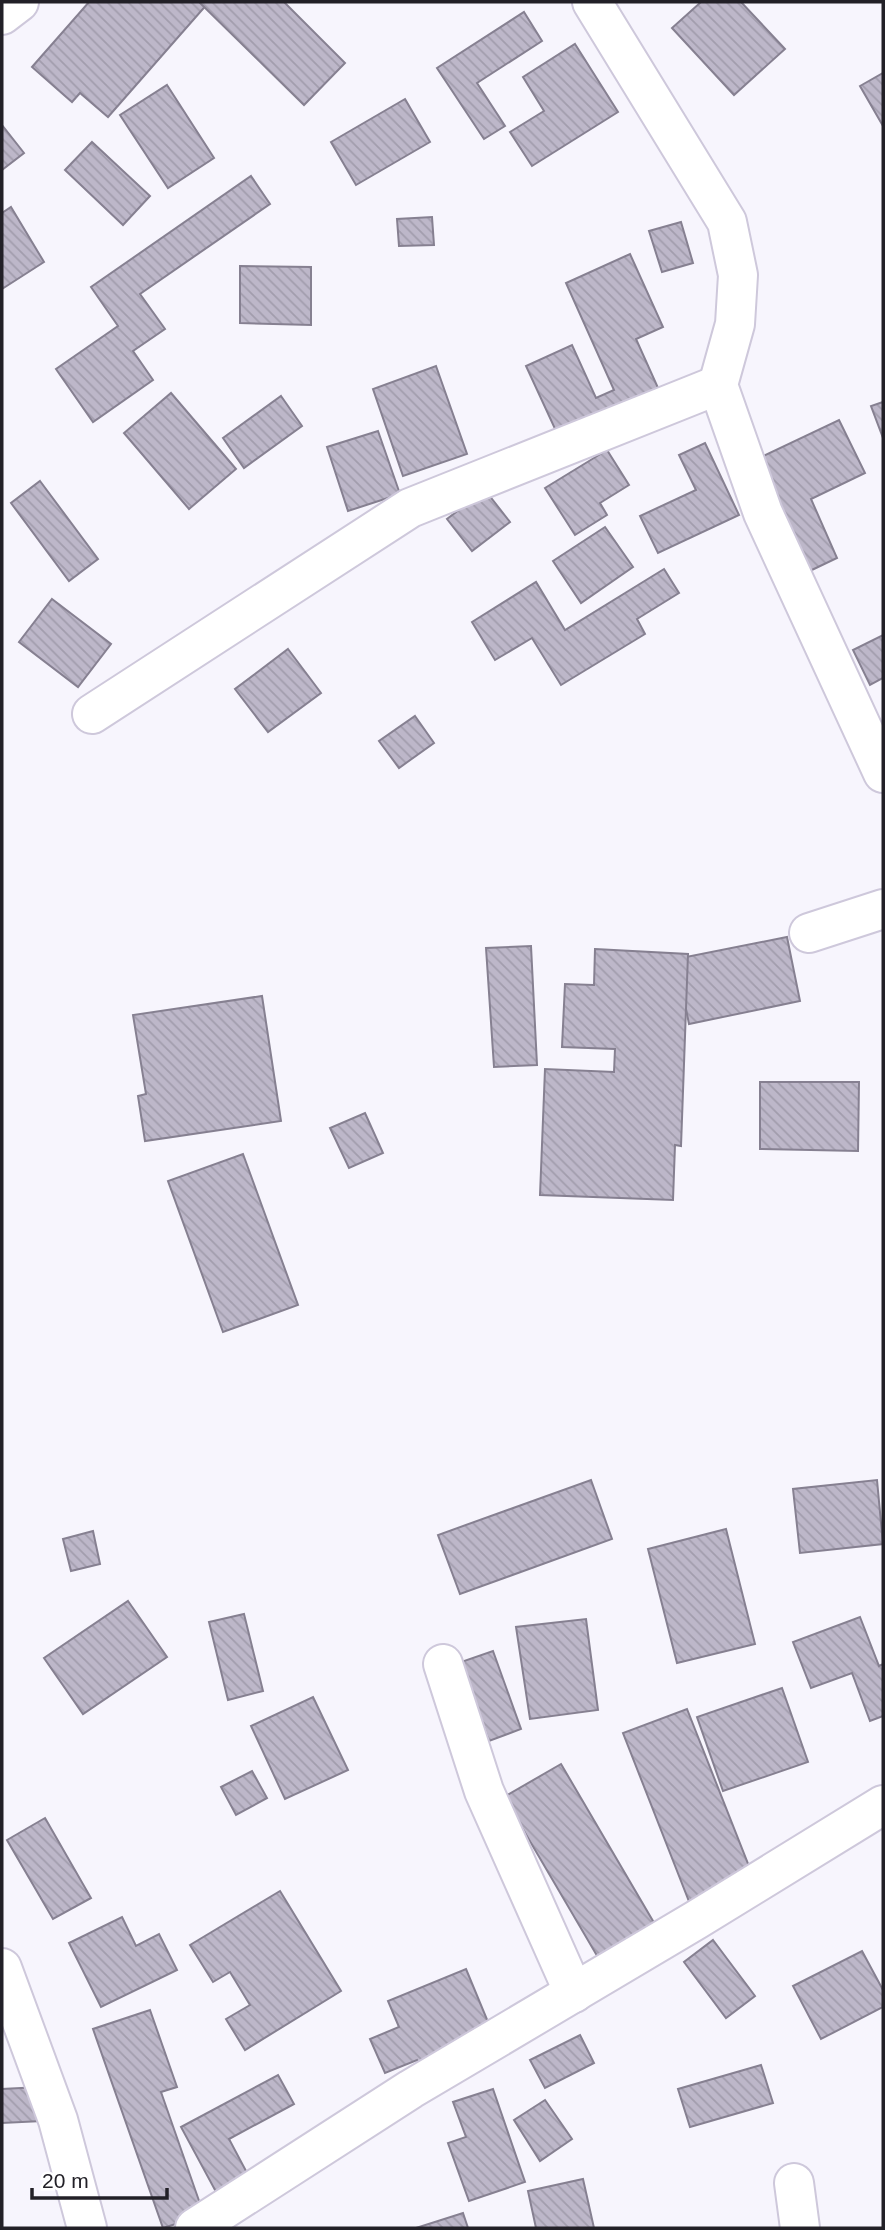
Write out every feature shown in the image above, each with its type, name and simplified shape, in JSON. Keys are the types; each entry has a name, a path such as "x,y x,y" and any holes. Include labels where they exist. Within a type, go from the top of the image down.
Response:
{"street":[{"path":"2,15 19,2"},
{"path":"592,2 727,222 738,275 734,324 718,385 763,513 883,773"},
{"path":"92,714 410,508 718,385"},
{"path":"810,933 883,909"},
{"path":"443,1664 484,1791 574,1993"},
{"path":"195,2228 411,2089 883,1805"},
{"path":"2,1968 58,2120 87,2228"},
{"path":"794,2183 800,2228"}],"building":[{"path":"89,2 209,2 108,117 80,93 72,102 32,67"},
{"path":"199,2 284,2 345,63 304,105"},
{"path":"701,2 741,2 785,49 734,95 672,28"},
{"path":"524,12 542,41 477,83 505,126 484,139 437,68"},
{"path":"575,44 618,112 532,166 510,132 544,111 523,77"},
{"path":"883,73 883,126 860,86"},
{"path":"167,85 214,158 168,188 120,115"},
{"path":"405,99 430,142 356,185 331,142"},
{"path":"2,125 24,153 2,170"},
{"path":"92,142 150,196 123,225 65,170"},
{"path":"251,176 270,204 140,294 165,329 133,351 153,380 93,422 56,369 118,326 91,287"},
{"path":"11,207 44,262 2,289 2,213"},
{"path":"432,217 434,245 399,246 397,219"},
{"path":"681,222 693,263 662,272 649,231"},
{"path":"630,254 663,327 636,339 663,399 562,444 526,366 572,345 596,398 614,390 566,283"},
{"path":"240,266 311,267 311,325 240,323"},
{"path":"436,366 467,454 403,476 373,389"},
{"path":"171,393 236,469 189,509 124,433"},
{"path":"281,396 302,426 244,468 223,438"},
{"path":"883,402 883,438 871,406"},
{"path":"839,420 865,473 811,499 837,558 795,578 753,461"},
{"path":"378,431 400,494 348,511 327,447"},
{"path":"705,443 739,515 658,553 640,516 696,490 679,455"},
{"path":"607,450 629,485 600,503 607,515 575,535 545,488"},
{"path":"40,481 98,559 69,581 11,503"},
{"path":"485,490 510,522 472,551 447,519"},
{"path":"605,527 633,567 581,603 553,561"},
{"path":"664,569 679,593 637,619 645,634 561,685 532,638 495,660 472,622 536,582 565,630"},
{"path":"52,599 111,644 78,687 19,642"},
{"path":"883,635 883,678 870,685 853,650"},
{"path":"288,649 321,693 268,732 235,689"},
{"path":"415,716 434,743 399,768 379,741"},
{"path":"787,937 800,1001 689,1024 676,959"},
{"path":"531,946 537,1065 494,1067 486,948"},
{"path":"595,949 688,954 681,1146 675,1145 673,1200 540,1195 545,1069 614,1072 615,1049 562,1047 565,984 594,985"},
{"path":"262,996 281,1121 145,1141 138,1096 146,1094 133,1015"},
{"path":"760,1082 859,1082 858,1151 760,1149"},
{"path":"365,1113 383,1153 349,1168 330,1128"},
{"path":"243,1154 298,1305 223,1332 168,1181"},
{"path":"591,1480 612,1539 460,1594 438,1535"},
{"path":"877,1480 883,1544 800,1553 793,1489"},
{"path":"726,1529 755,1644 677,1663 648,1549"},
{"path":"93,1531 100,1564 71,1571 63,1539"},
{"path":"128,1601 167,1657 83,1714 44,1658"},
{"path":"244,1614 263,1691 228,1700 209,1622"},
{"path":"860,1617 879,1666 883,1664 883,1716 870,1721 852,1673 811,1688 793,1642"},
{"path":"586,1619 598,1710 530,1719 516,1627"},
{"path":"493,1651 521,1729 489,1741 461,1662"},
{"path":"782,1688 808,1762 723,1791 697,1717"},
{"path":"313,1697 348,1770 285,1799 251,1726"},
{"path":"687,1709 754,1879 690,1904 623,1733"},
{"path":"561,1764 660,1933 603,1966 504,1797"},
{"path":"252,1771 267,1798 236,1815 221,1787"},
{"path":"45,1818 91,1898 53,1919 7,1840"},
{"path":"280,1891 341,1991 245,2050 226,2019 250,2005 230,1972 213,1982 190,1945"},
{"path":"122,1917 136,1946 159,1934 177,1970 101,2007 69,1943"},
{"path":"713,1940 755,1996 726,2018 684,1962"},
{"path":"862,1951 883,1990 883,2007 821,2039 793,1986"},
{"path":"466,1969 493,2034 419,2065 417,2060 385,2073 370,2039 399,2027 388,2001"},
{"path":"150,2010 177,2087 161,2092 204,2215 163,2228 93,2029"},
{"path":"580,2035 594,2063 545,2088 530,2060"},
{"path":"761,2065 773,2103 690,2127 678,2089"},
{"path":"278,2075 294,2104 229,2139 254,2186 222,2203 181,2127"},
{"path":"40,2087 42,2121 2,2123 2,2089"},
{"path":"493,2089 525,2182 469,2201 448,2143 466,2137 453,2102"},
{"path":"545,2100 572,2139 540,2161 514,2120"},
{"path":"583,2179 594,2228 536,2228 528,2191"},
{"path":"463,2213 468,2228 416,2228"}]}
